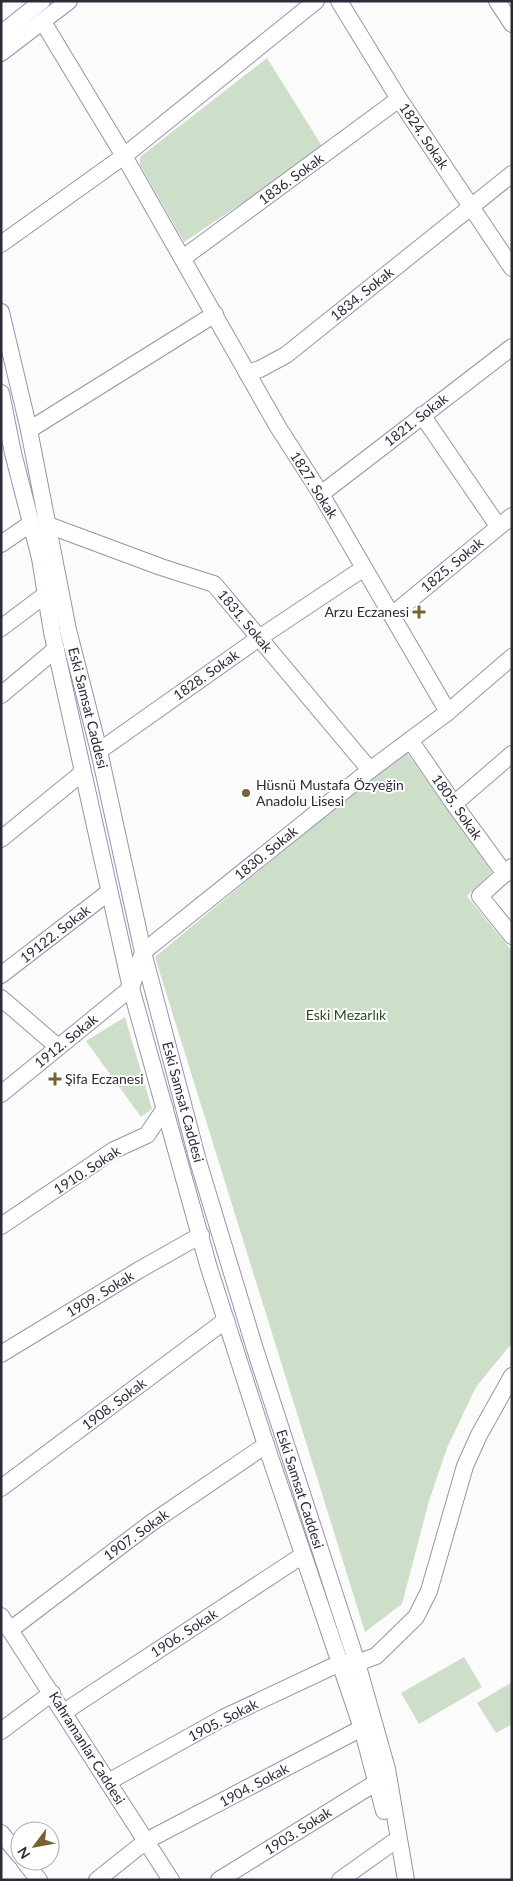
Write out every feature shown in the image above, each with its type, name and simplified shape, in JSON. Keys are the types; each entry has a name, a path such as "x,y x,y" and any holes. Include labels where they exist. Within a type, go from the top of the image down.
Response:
{"street":[{"path":"1,34 42,1"},
{"path":"1,53 68,1"},
{"path":"1,244 124,156 316,1"},
{"name":"1824. Sokak","path":"339,1 399,99 512,268"},
{"path":"497,1 512,24"},
{"name":"1827. Sokak","path":"43,22 124,156 278,427 321,494 448,712"},
{"name":"1836. Sokak","path":"183,258 399,99"},
{"name":"1834. Sokak","path":"247,373 260,369 286,355 512,174"},
{"name":"Eski Samsat Caddesi","path":"1,312 29,430 68,630 99,751 143,952 198,1161 252,1340 357,1663 387,1769 406,1880"},
{"path":"29,430 215,314"},
{"name":"1821. Sokak","path":"321,494 512,347"},
{"name":"Eski Samsat Caddesi","path":"1,393 7,458 40,558 45,595 82,773 131,988 226,1320 362,1728 392,1843 397,1880"},
{"path":"422,415 498,526"},
{"name":"1825. Sokak","path":"392,615 512,516"},
{"path":"1,544 30,524"},
{"name":"1831. Sokak","path":"48,525 214,584 370,770"},
{"name":"1828. Sokak","path":"99,751 259,638 364,568"},
{"path":"1,628 45,595"},
{"path":"1,695 56,649"},
{"name":"1830. Sokak","path":"143,952 370,770 448,712 512,657"},
{"name":"1805. Sokak","path":"410,740 454,804 508,870"},
{"path":"454,804 512,754"},
{"path":"1,839 82,773"},
{"path":"508,870 480,896 512,936"},
{"name":"19122. Sokak","path":"1,975 109,892"},
{"path":"131,988 143,952"},
{"name":"1912. Sokak","path":"1,1094 131,988"},
{"path":"1,998 58,1047"},
{"name":"1910. Sokak","path":"1,1226 114,1150 147,1135 164,1108"},
{"name":"1909. Sokak","path":"1,1354 139,1270 201,1235"},
{"name":"1908. Sokak","path":"1,1488 226,1320"},
{"path":"340,1663 357,1663 376,1656 416,1617 430,1591 465,1466 483,1428 512,1376"},
{"name":"1907. Sokak","path":"6,1623 266,1444"},
{"name":"1906. Sokak","path":"64,1712 303,1555"},
{"name":"Kahramanlar Caddesi","path":"6,1623 172,1880"},
{"name":"1905. Sokak","path":"108,1782 223,1718 340,1663"},
{"path":"1,1731 52,1693"},
{"name":"1904. Sokak","path":"97,1880 146,1841 362,1728"},
{"name":"1903. Sokak","path":"219,1880 377,1782"},
{"path":"1,1833 10,1844"},
{"path":"340,1880 392,1843"}],"green space":[{"path":"267,58 322,146 275,181 184,242 140,165 140,157"},
{"name":"Eski Mezarlık","path":"405,750 492,872 467,896 512,951 512,1343 476,1387 447,1448 429,1501 402,1604 365,1632 155,957"},
{"path":"125,1017 152,1109 141,1117 86,1041"},
{"path":"464,1657 482,1687 419,1724 401,1693"},
{"path":"512,1682 512,1724 496,1733 477,1703"}],"place":[{"name":"Arzu Eczanesi","path":"419,612"},
{"name":"Hüsnü Mustafa Özyeğin Anadolu Lisesi","path":"246,793"},
{"name":"Şifa Eczanesi","path":"55,1079"}]}
